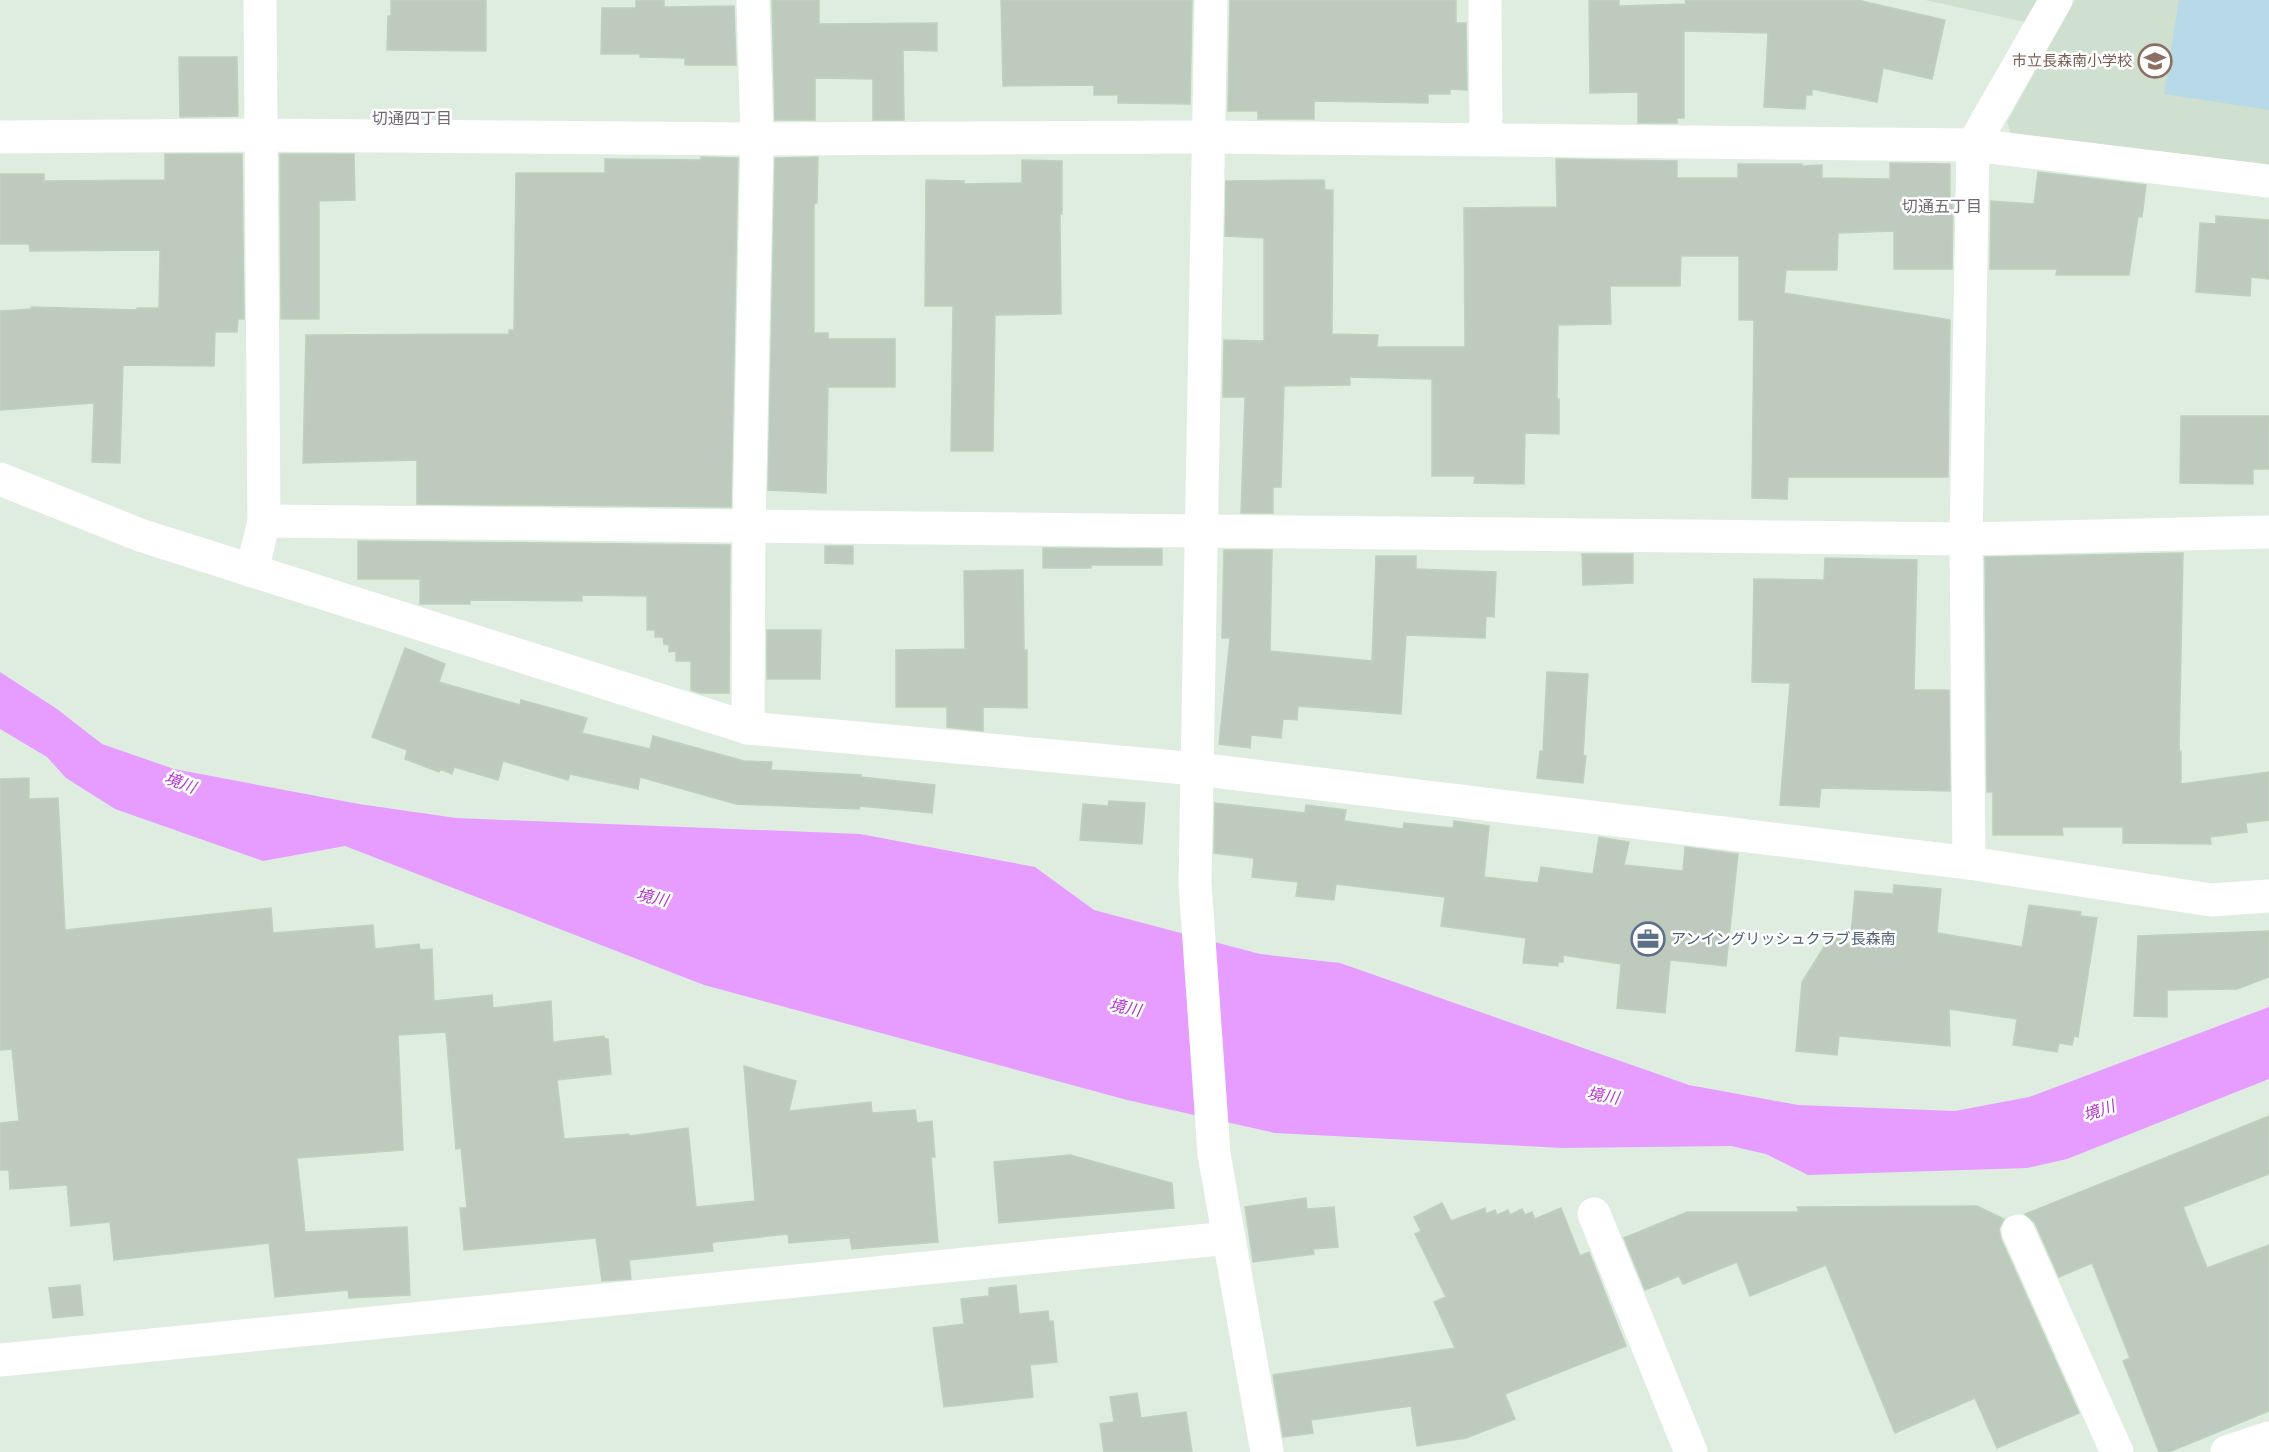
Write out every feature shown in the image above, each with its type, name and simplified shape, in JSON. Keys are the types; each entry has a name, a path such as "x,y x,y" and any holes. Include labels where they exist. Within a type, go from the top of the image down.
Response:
{"street":[{"path":"252,571 264,521 260,0"},
{"path":"748,728 749,526 757,139 753,0"},
{"path":"1211,0 1195,883 1214,1154 1267,1452"},
{"path":"1485,0 1486,140"},
{"path":"1969,863 1966,539 1973,145 2056,0"},
{"path":"0,137 261,135 757,139 1209,137 1973,145 2269,181"},
{"path":"0,479 140,535 748,728 1197,769 1969,863 2211,900 2269,896"},
{"path":"264,521 1966,539 2269,532"},
{"path":"1594,1214 1691,1452"},
{"path":"2018,1231 2117,1452"},
{"path":"0,1360 1229,1238"},
{"path":"2227,1452 2269,1438"}],"shaded area":[{"name":"市立長森南小学校","path":"1925,0 2052,0 2039,25"},
{"name":"市立長森南小学校","path":"2075,0 2269,0 2269,168 2014,142 2007,122"},
{"path":"2179,0 2269,0 2269,110 2164,94"}],"water":[{"name":"境川","path":"0,672 57,709 102,744 174,769 359,804 456,818 860,834 1035,867 1094,910 1260,954 1340,963 1689,1085 1798,1105 1955,1111 2029,1097 2269,1007 2269,1079 2067,1159 2027,1168 1808,1175 1766,1154 1731,1146 1563,1148 1275,1133 1127,1100 704,985 345,846 263,861 115,809 66,778 47,757 0,729"}],"building":[{"path":"391,0 486,0 486,51 387,50"},
{"path":"636,0 664,0 664,7 734,6 736,65 685,65 685,58 640,57 640,54 601,54 602,8 636,8"},
{"path":"772,0 819,0 819,24 937,23 937,51 903,50 904,120 873,120 873,79 815,78 815,120 775,120"},
{"path":"1001,0 1192,0 1190,104 1118,103 1118,95 1094,95 1094,85 1003,86"},
{"path":"1230,0 1456,0 1456,23 1466,23 1467,90 1450,89 1450,94 1428,94 1428,103 1314,101 1314,119 1258,119 1258,111 1228,111"},
{"path":"1589,0 1619,0 1619,6 1686,4 1685,0 1857,0 1945,20 1932,79 1883,68 1877,102 1812,89 1812,95 1806,95 1805,109 1764,107 1768,33 1684,31 1684,118 1677,118 1677,123 1638,123 1638,92 1590,93"},
{"path":"179,57 237,57 238,116 180,117"},
{"path":"165,154 242,154 244,319 238,319 237,332 215,332 214,366 123,365 120,463 92,462 94,403 0,410 0,311 31,309 31,307 137,310 137,308 159,308 160,250 30,251 29,244 0,244 0,174 44,174 44,181 165,180"},
{"path":"280,154 354,154 355,200 319,201 319,319 281,319"},
{"path":"701,157 738,158 731,507 417,504 417,460 303,463 306,335 509,334 509,330 514,330 516,173 605,173 605,159 701,160"},
{"path":"818,157 817,203 814,204 814,333 828,333 828,339 895,339 895,387 828,387 826,493 768,490 775,158"},
{"path":"1556,159 1677,161 1677,178 1738,178 1738,164 1802,164 1802,166 1822,165 1822,178 1890,179 1890,163 1950,164 1950,198 1953,198 1952,269 1894,269 1894,231 1838,233 1837,270 1786,270 1784,293 1950,320 1948,477 1788,477 1787,499 1752,498 1754,320 1739,320 1739,256 1681,256 1680,286 1610,286 1611,324 1558,325 1559,434 1525,433 1524,484 1474,483 1475,476 1432,476 1432,379 1350,377 1350,385 1284,386 1281,487 1273,487 1273,513 1241,513 1245,397 1223,397 1224,340 1264,341 1264,238 1225,236 1226,181 1324,180 1325,190 1333,190 1332,334 1378,335 1377,347 1465,347 1464,208 1557,207"},
{"path":"1022,160 1062,161 1061,314 995,315 993,451 951,451 953,306 925,306 926,180 964,181 964,184 1022,183"},
{"path":"2038,172 2146,185 2142,217 2138,217 2129,275 2056,275 2057,269 1990,269 1991,201 2034,204"},
{"path":"2216,216 2269,220 2269,279 2251,277 2250,296 2196,292 2200,223 2216,224"},
{"path":"2181,416 2269,416 2269,469 2253,469 2253,484 2180,483"},
{"path":"358,541 730,545 729,693 700,693 691,690 691,661 676,661 676,651 669,652 669,645 664,644 663,637 655,637 655,630 647,630 647,596 582,595 582,601 470,600 470,604 420,604 420,579 358,579"},
{"path":"825,546 853,546 853,564 825,563"},
{"path":"1043,548 1162,549 1162,565 1043,568"},
{"path":"1224,550 1272,550 1270,651 1372,661 1376,556 1416,556 1416,569 1496,572 1494,617 1486,616 1485,638 1406,635 1401,714 1298,706 1297,720 1283,719 1281,738 1251,735 1250,748 1219,744 1230,638 1222,638"},
{"path":"2183,553 2179,751 2181,751 2181,784 2269,772 2269,820 2246,823 2247,832 2210,837 2211,844 2123,843 2123,827 2062,827 2063,835 1993,835 1993,792 1987,792 1985,557"},
{"path":"1582,554 1633,554 1633,583 1583,585"},
{"path":"1825,558 1917,560 1914,690 1949,690 1950,791 1821,788 1819,807 1780,805 1790,683 1752,682 1754,579 1824,580"},
{"path":"1023,570 1027,708 983,707 983,731 947,727 947,707 896,707 896,650 965,649 964,571"},
{"path":"767,630 821,630 820,679 767,679"},
{"path":"405,648 445,664 439,682 520,705 521,700 587,718 582,733 650,749 653,736 744,761 772,762 771,770 861,775 861,777 935,785 932,813 860,806 859,809 736,804 640,777 638,789 570,774 568,780 503,761 498,780 454,767 452,774 440,769 439,772 405,759 407,750 372,737"},
{"path":"1547,672 1588,674 1583,783 1537,778 1540,751 1543,751"},
{"path":"29,778 29,799 58,798 65,930 271,908 273,933 373,925 375,949 419,944 420,950 432,949 434,1001 492,995 493,1008 551,1001 553,1042 604,1036 608,1039 611,1074 557,1080 564,1139 629,1134 629,1136 688,1128 696,1207 755,1201 744,1066 796,1081 789,1111 871,1102 872,1113 915,1110 917,1123 932,1121 935,1157 931,1157 938,1242 852,1249 850,1238 789,1243 788,1234 715,1242 712,1243 713,1251 629,1260 631,1279 602,1281 596,1238 464,1250 460,1208 467,1208 461,1148 456,1149 446,1032 398,1035 403,1150 297,1158 305,1232 407,1227 410,1295 349,1298 348,1290 275,1297 269,1243 114,1260 110,1222 71,1226 67,1185 10,1189 9,1170 0,1170 0,1123 19,1121 12,1049 0,1050 0,779"},
{"path":"1109,801 1145,803 1142,844 1080,840 1083,804 1108,806"},
{"path":"1215,803 1305,813 1306,805 1346,810 1344,821 1403,829 1404,823 1453,828 1454,821 1489,826 1484,877 1538,883 1541,867 1593,874 1599,837 1629,842 1624,865 1683,871 1685,847 1738,854 1726,966 1670,960 1665,1013 1617,1008 1621,964 1563,955 1563,962 1558,962 1558,966 1523,963 1526,938 1441,926 1445,897 1336,884 1334,900 1296,896 1298,882 1252,877 1254,858 1214,853"},
{"path":"1894,885 1941,889 1937,933 2022,947 2029,905 2081,912 2080,916 2097,918 2078,1037 2074,1036 2072,1045 2059,1043 2057,1052 2013,1045 2017,1019 1949,1009 1950,1046 1839,1036 1837,1055 1796,1051 1802,982 1832,934 1850,945 1855,891 1893,894"},
{"path":"2269,931 2269,977 2237,989 2167,990 2167,1017 2134,1016 2138,936"},
{"path":"2269,1116 2269,1174 2183,1207 2207,1268 2269,1245 2269,1411 2169,1452 2159,1452 2123,1361 2130,1358 2092,1263 2059,1277 2035,1223 2025,1214"},
{"path":"1070,1155 1172,1183 1174,1208 999,1223 994,1162"},
{"path":"1306,1198 1307,1209 1334,1207 1338,1247 1313,1249 1314,1254 1253,1262 1245,1207"},
{"path":"1442,1203 1451,1221 1485,1208 1486,1214 1495,1210 1497,1215 1508,1210 1510,1215 1522,1209 1525,1215 1532,1212 1535,1219 1561,1208 1580,1256 1589,1252 1626,1346 1505,1394 1515,1419 1466,1438 1417,1446 1411,1406 1311,1420 1313,1433 1283,1437 1273,1375 1455,1348 1434,1302 1446,1297 1415,1234 1421,1231 1414,1217"},
{"path":"1977,1206 2004,1219 1999,1229 2001,1239 2079,1413 1997,1448 1975,1398 1895,1433 1826,1265 1750,1296 1737,1262 1683,1284 1679,1276 1645,1290 1624,1238 1687,1212 1799,1212 1797,1207"},
{"path":"80,1285 83,1315 53,1318 49,1288"},
{"path":"1016,1285 1019,1314 1048,1311 1049,1321 1053,1321 1057,1362 1030,1365 1033,1397 944,1407 933,1328 964,1324 961,1299 989,1296 989,1288"},
{"path":"1137,1393 1141,1418 1186,1412 1192,1452 1104,1452 1100,1424 1114,1422 1110,1397"}],"place":[{"name":"市立長森南小学校","path":"2155,61"},
{"name":"アンイングリッシュクラブ長森南","path":"1648,939"}],"district":[{"name":"切通四丁目","path":"412,119"},
{"name":"切通五丁目","path":"1942,207"}]}
